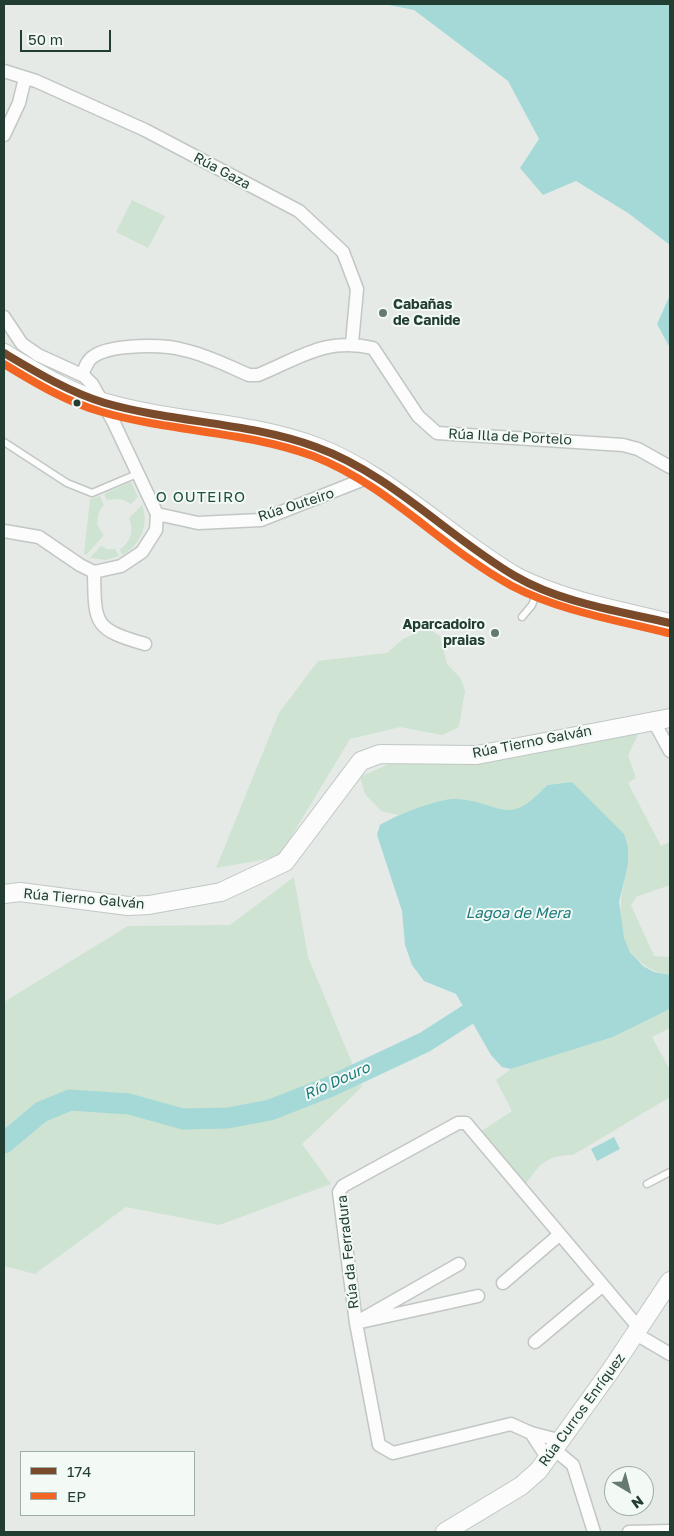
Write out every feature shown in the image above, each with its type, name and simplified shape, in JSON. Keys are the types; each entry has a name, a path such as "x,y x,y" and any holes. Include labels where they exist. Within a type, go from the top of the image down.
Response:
{"street":[{"name":"Rúa Gaza","path":"4,71 25,78 145,130 299,211 343,252 357,289 352,343"},
{"path":"4,135 19,103 25,78"},
{"path":"4,318 22,344 38,355 82,375 92,384 104,403 157,514 156,530 142,552 121,566 94,572 39,537 4,531"},
{"name":"Rúa Illa de Portelo","path":"82,375 86,363 94,356 113,349 166,346 193,352 249,375 258,375 323,348 352,343 373,348 418,416 437,433 623,445 638,449 670,468"},
{"path":"4,353 52,381 104,403 298,439 336,454 372,476 501,568 539,588 574,599 670,623"},
{"name":"Rúa Outeiro","path":"157,514 198,523 261,520 372,476"},
{"path":"94,572 96,617 103,626 117,635 145,644"},
{"path":"662,719 670,751"},
{"name":"Rúa Tierno Galván","path":"4,894 20,892 128,906 150,905 221,892 285,862 361,761 380,754 477,754 662,719"},
{"name":"Rúa da Ferradura","path":"555,1450 530,1433 511,1424 394,1453 379,1445 356,1323 339,1192 343,1186 458,1123 466,1123 638,1331 670,1354"},
{"path":"503,1283 559,1235"},
{"path":"356,1323 460,1264"},
{"name":"Rúa Curros Enríquez","path":"445,1532 521,1486 555,1450 638,1331 670,1281"},
{"path":"535,1342 602,1286"},
{"path":"356,1323 478,1296"},
{"path":"530,1433 573,1465 594,1532"},
{"path":"629,1532 670,1531"}],"lane":[{"path":"4,442 67,483 92,493 137,474"},
{"path":"522,617 532,605 539,588"},
{"path":"647,1184 670,1172"}],"green space":[{"path":"132,200 165,216 148,248 116,232"},
{"path":"131,482 138,497 131,504 121,499 107,500 104,494"},
{"path":"100,496 104,505 99,512 97,525 104,535 86,555 84,554 90,499"},
{"path":"142,505 145,520 142,534 134,546 122,555 120,549 127,543 131,531 129,518"},
{"path":"101,546 107,549 115,549 119,556 106,560 90,558"},
{"path":"420,631 432,631 440,636 447,664 461,679 465,691 459,727 442,735 400,727 350,739 279,857 216,868 279,713 318,661 387,653 403,639"},
{"path":"641,729 628,755 636,778 628,783 661,846 670,842 670,885 636,897 631,905 654,956 670,957 670,975 668,976 649,968 636,958 627,946 622,932 620,916 628,865 581,792 572,782 547,785 534,800 517,811 501,811 477,803 425,806 398,815 381,811 365,794 360,777 406,756"},
{"path":"294,877 308,957 362,1087 302,1144 331,1184 219,1225 126,1207 35,1274 4,1266 4,1002 128,926 230,925"},
{"path":"670,1009 670,1028 652,1037 670,1070 670,1097 573,1155 564,1155 544,1162 525,1185 480,1132 512,1111 496,1080 511,1069 613,1037"}],"water":[{"path":"384,4 670,4 670,245 628,213 576,181 543,195 520,168 539,139 508,81 414,10"},
{"path":"670,295 670,348 657,324"},
{"name":"Lagoa de Mera","path":"572,782 624,834 628,847 628,865 619,902 624,938 630,952 643,966 654,972 670,975 670,1009 613,1037 511,1069 502,1067 491,1055 456,994 424,981 412,965 405,945 402,911 377,835 380,825 386,821 439,801 455,799 471,801 503,810 512,810 533,799 547,785"},
{"path":"614,1137 620,1149 597,1161 591,1149"}],"waterway":[{"name":"Río Douro","path":"4,1143 41,1112 70,1100 129,1104 183,1119 228,1118 270,1110 329,1087 425,1042 467,1015 494,1004"}],"transit line":[{"name":"174","path":"4,353 66,387 105,403 158,415 264,432 316,447 369,473 394,489 490,560 533,585 571,600 670,623"},
{"name":"EP","path":"4,364 39,385 102,412 155,424 261,441 313,456 340,468 366,483 486,571 530,595 608,619 668,633"}],"place":[{"name":"Cabañas de Canide","path":"383,313"},
{"name":"Aparcadoiro praias","path":"495,633"}],"district":[{"name":"O OUTEIRO","path":"201,497"}]}
